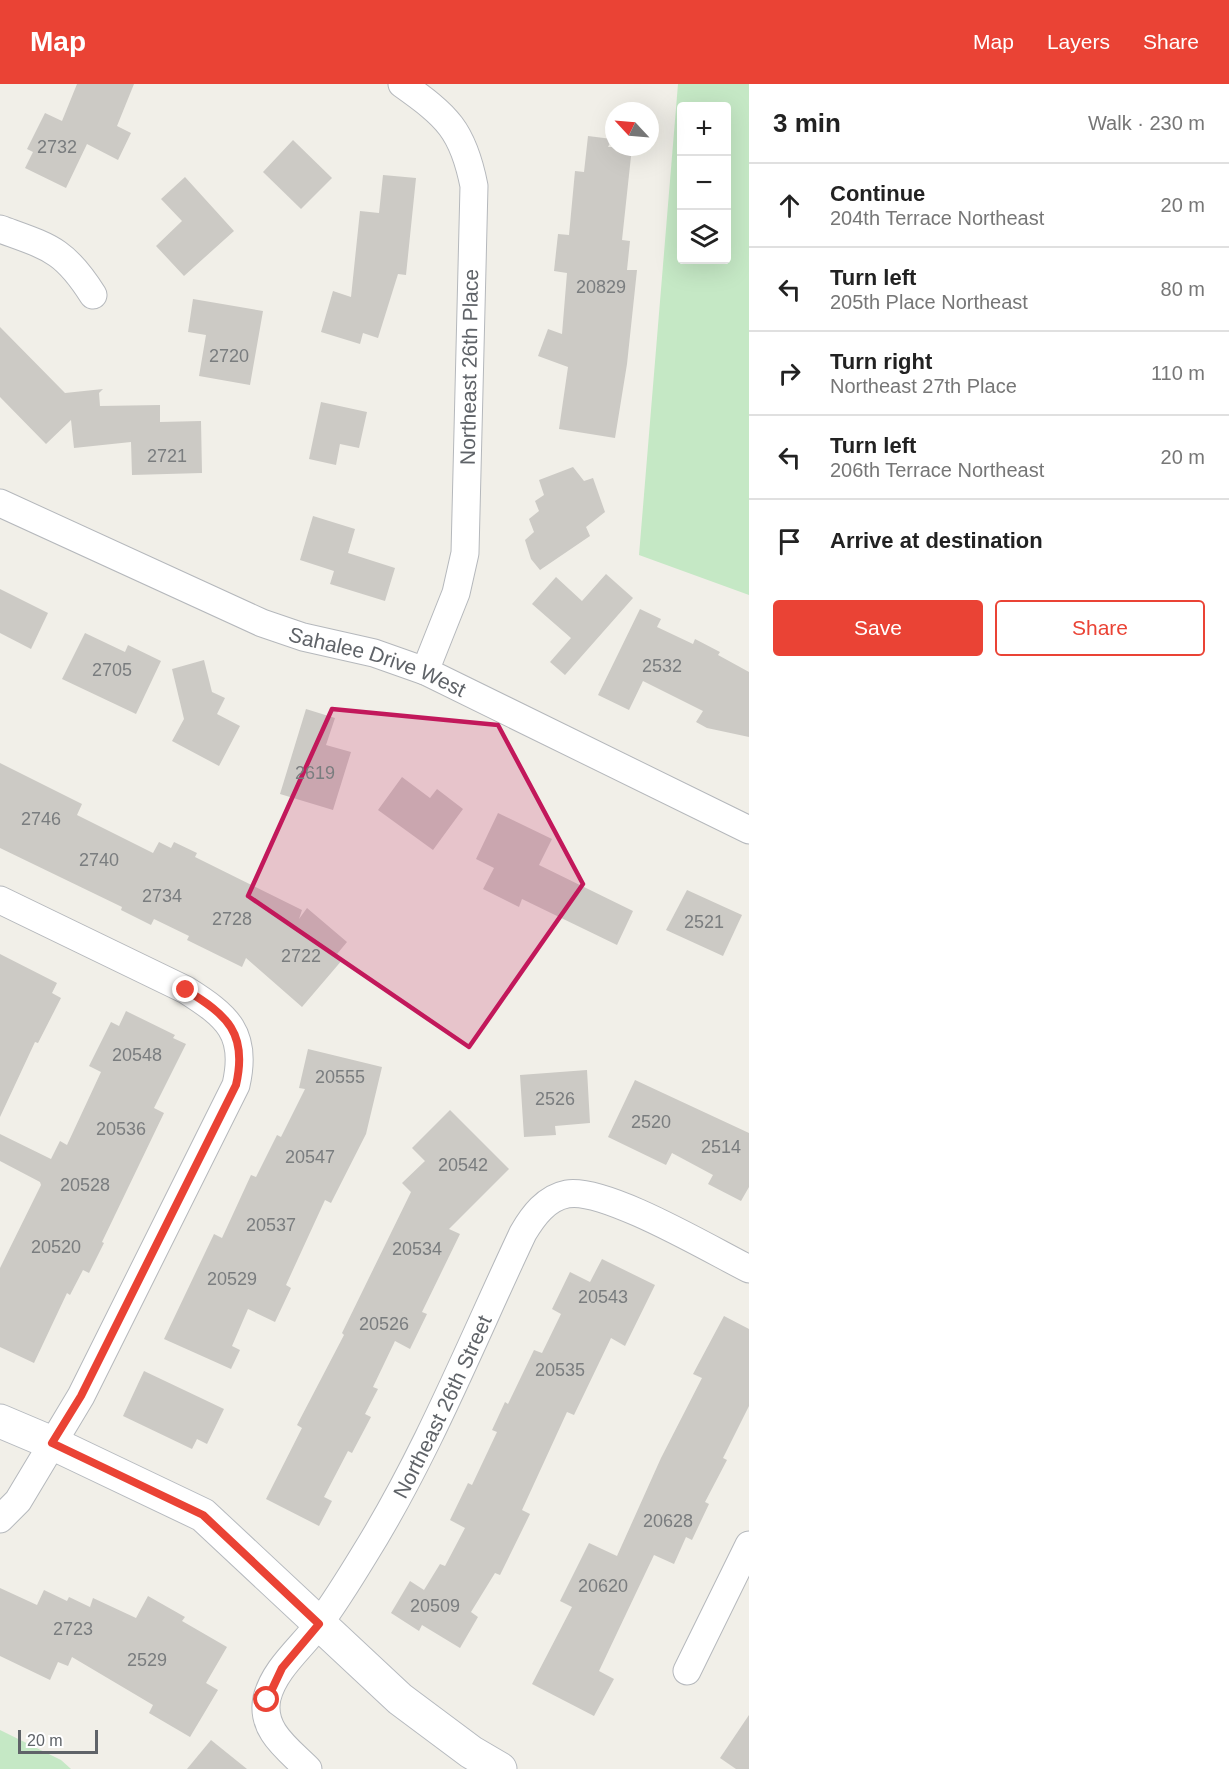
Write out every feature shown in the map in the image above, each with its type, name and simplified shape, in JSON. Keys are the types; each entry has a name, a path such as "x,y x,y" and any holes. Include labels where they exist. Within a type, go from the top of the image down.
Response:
{"street":[{"name":"Northeast 26th Place","path":"402,84 434,107 454,129 467,154 474,186 465,553 456,593 425,671"},
{"path":"0,229 54,249 78,271 93,295"},
{"name":"Sahalee Drive West","path":"0,503 262,623 303,637 374,653 425,671 749,830"},
{"path":"0,900 186,990 210,1005 227,1021 237,1038 242,1062 236,1085 81,1396 18,1502 0,1519"},
{"name":"Northeast 26th Street","path":"308,1769 275,1737 266,1713 267,1700 282,1668 319,1624 364,1555 401,1491 523,1233 536,1213 549,1202 566,1194 582,1194 619,1204 749,1269"},
{"path":"0,1421 52,1443 203,1515 400,1699 471,1752 500,1769"},
{"path":"687,1671 749,1545"}],"highlighted area":[{"path":"332,709 498,725 583,884 469,1047 248,896"}],"green space":[{"path":"678,84 749,84 749,595 639,555"},
{"path":"0,1730 61,1760 71,1769 0,1769"}],"building":[{"path":"77,84 134,84 117,126 131,133 118,160 87,144 66,188 25,168 33,152 27,149 45,113 62,121"},
{"path":"588,136 605,138 605,156 631,156 622,240 630,241 627,270 637,270 627,364 615,438 559,429 568,367 538,356 548,329 562,334 567,273 554,271 558,234 569,235 575,171 584,172"},
{"path":"293,140 332,178 301,209 263,172"},
{"path":"383,175 416,178 406,275 398,274 378,338 363,333 360,344 321,332 333,291 351,297 360,211 379,213"},
{"path":"185,177 234,231 184,276 156,246 182,221 161,199"},
{"path":"193,299 263,311 250,385 199,376 206,335 188,332"},
{"path":"0,327 65,393 103,389 99,393 100,406 160,405 160,422 201,421 202,473 132,475 131,442 74,448 71,420 46,444 0,397"},
{"path":"321,402 367,412 359,448 340,444 336,465 309,459"},
{"path":"573,467 584,481 593,478 605,512 586,527 590,536 540,570 531,559 525,540 534,532 529,519 539,511 535,501 544,495 539,480"},
{"path":"313,516 355,529 348,553 395,568 385,601 330,584 334,571 300,560"},
{"path":"606,574 633,598 565,675 550,662 571,638 532,604 556,577 582,601"},
{"path":"0,589 48,613 31,649 0,633"},
{"path":"640,609 661,619 657,627 693,644 695,639 720,652 718,655 749,672 749,737 707,728 696,722 703,711 643,681 629,710 598,695"},
{"path":"85,633 125,652 128,645 161,661 136,714 62,679"},
{"path":"204,660 212,692 225,698 217,714 240,726 219,766 172,741 184,719 172,669"},
{"path":"306,709 335,718 326,745 351,752 333,810 280,794"},
{"path":"0,763 82,804 77,815 153,853 159,842 171,848 174,842 197,853 195,857 302,910 299,919 307,908 347,942 337,954 343,959 302,1007 246,958 242,967 187,940 189,936 154,919 151,925 121,910 122,907 0,848"},
{"path":"402,777 430,798 437,789 463,809 433,850 378,810"},
{"path":"498,813 552,839 539,865 633,911 617,945 522,899 519,907 483,889 494,868 476,859"},
{"path":"687,890 742,915 723,956 666,930"},
{"path":"0,954 57,983 52,993 61,998 38,1043 35,1042 0,1117"},
{"path":"126,1011 175,1035 173,1038 186,1044 154,1108 164,1113 102,1242 104,1243 89,1273 83,1270 70,1295 67,1293 34,1363 0,1347 0,1268 41,1185 40,1182 0,1161 0,1134 51,1159 60,1141 67,1145 101,1072 89,1066 111,1022 119,1026"},
{"path":"308,1049 382,1067 366,1134 331,1203 325,1200 286,1285 291,1288 275,1322 248,1309 232,1346 240,1350 231,1369 164,1339 214,1234 222,1238 251,1175 256,1177 277,1135 281,1137 305,1089 299,1088"},
{"path":"587,1070 590,1123 555,1126 556,1135 524,1137 520,1075"},
{"path":"635,1080 749,1133 749,1187 741,1201 708,1184 713,1175 672,1153 666,1165 608,1137"},
{"path":"450,1110 509,1169 449,1229 460,1234 422,1312 427,1314 410,1349 395,1341 373,1387 378,1389 365,1414 371,1417 352,1453 348,1451 324,1497 332,1501 319,1526 266,1499 302,1428 297,1425 344,1335 342,1333 411,1192 402,1183 425,1161 412,1148"},
{"path":"602,1259 655,1285 625,1346 611,1338 574,1415 567,1412 522,1510 530,1514 500,1575 495,1573 471,1612 478,1617 460,1648 422,1625 419,1631 391,1613 410,1581 424,1590 440,1564 445,1566 465,1528 450,1520 468,1483 472,1485 497,1432 492,1430 505,1402 508,1404 534,1350 542,1353 561,1314 552,1309 570,1272 590,1282"},
{"path":"724,1316 749,1329 749,1406 723,1458 727,1460 705,1502 709,1504 692,1540 686,1537 674,1564 654,1555 599,1671 614,1679 594,1716 532,1684 572,1607 560,1601 589,1543 617,1556 661,1458 702,1378 693,1374"},
{"path":"144,1371 224,1409 207,1444 197,1439 192,1449 123,1416"},
{"path":"0,1588 37,1605 44,1590 67,1601 69,1597 90,1607 93,1598 136,1618 148,1596 185,1617 182,1621 227,1647 206,1683 218,1690 190,1737 149,1713 153,1705 72,1657 68,1666 58,1662 50,1680 0,1656"},
{"path":"749,1715 749,1769 736,1769 720,1758"},
{"path":"211,1740 247,1769 187,1769"}],"route":[{"path":"186,990 210,1005 227,1021 237,1038 242,1062 236,1085 81,1396 52,1443 203,1515 319,1624 282,1668 270,1689 267,1700"}]}
